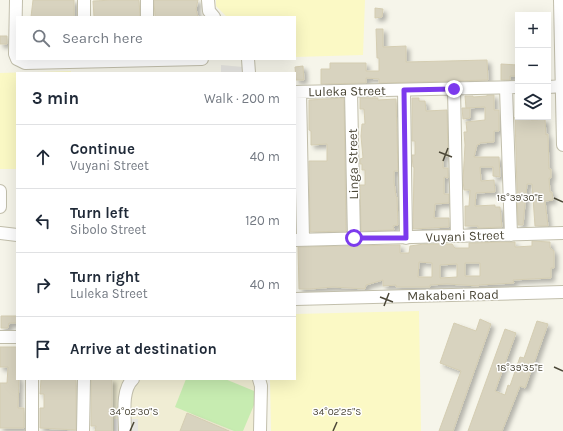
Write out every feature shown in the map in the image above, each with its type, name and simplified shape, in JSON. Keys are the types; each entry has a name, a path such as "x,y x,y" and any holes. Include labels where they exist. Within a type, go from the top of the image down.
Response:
{"street":[{"path":"16,0 16,56"},
{"path":"84,0 84,16"},
{"path":"147,0 147,16"},
{"path":"208,0 209,11 213,16"},
{"path":"560,0 563,145"},
{"path":"19,60 25,63 83,60 146,60"},
{"path":"248,60 249,72"},
{"path":"551,87 562,86"},
{"path":"511,235 512,88"},
{"name":"Luleka Street","path":"298,92 512,88"},
{"path":"454,89 457,236"},
{"path":"404,90 406,238"},
{"name":"Linga Street","path":"351,91 354,238"},
{"path":"298,92 299,240"},
{"path":"0,191 0,207"},
{"path":"0,233 16,235"},
{"name":"Vuyani Street","path":"299,240 563,234"},
{"name":"Makabeni Road","path":"296,299 563,292"},
{"path":"0,337 16,337"},
{"path":"32,380 32,431"},
{"path":"83,431 84,380"},
{"path":"125,431 125,397 127,386 132,380"},
{"path":"259,380 261,386 260,431"}],"shaded area":[{"path":"221,65 243,67 243,72 221,72"},
{"path":"113,380 264,380 265,431 113,431"},
{"path":"114,419 138,419 138,431 114,431"}],"green space":[{"path":"186,380 227,380 259,393 243,431 234,431 175,407"}],"sand":[{"path":"216,0 365,0 363,55 296,57 296,16 226,16 216,6"},
{"path":"71,71 71,72 36,72"},
{"path":"0,73 16,73 16,169 0,169"},
{"path":"419,311 421,431 271,431 270,380 296,380 296,314"}],"building":[{"path":"33,0 74,0 74,16 31,16"},
{"path":"139,0 140,16 94,16 93,1"},
{"path":"154,0 198,0 196,9 198,16 155,16"},
{"path":"375,8 383,9 382,17 375,18"},
{"path":"376,29 383,29 383,47 406,46 406,62 487,60 488,80 379,83 379,79 366,78 366,83 321,84 321,69 330,69 330,63 366,63 366,71 379,71"},
{"path":"0,36 7,36 7,44 0,44"},
{"path":"501,64 515,65 515,76 510,76 510,80 501,80"},
{"path":"303,66 304,80 296,80 295,67"},
{"path":"494,95 494,110 499,110 499,131 494,131 494,142 480,143 477,145 474,157 499,157 500,177 493,176 493,167 480,167 481,181 494,180 495,192 476,193 475,206 495,205 495,207 500,207 502,227 478,228 478,226 465,226 465,206 469,206 470,190 464,190 464,132 467,132 466,122 485,120 485,107 466,108 465,96 473,97"},
{"path":"344,98 346,231 310,232 309,161 327,161 327,144 311,145 311,131 309,130 309,100"},
{"path":"360,98 378,98 378,100 396,99 398,171 394,171 394,182 397,197 398,225 393,226 394,230 361,231 360,185 365,185 365,170 362,170 360,159 363,158 361,136 362,124 365,124 364,109 360,109"},
{"path":"412,98 419,98 419,101 425,101 426,111 447,110 448,156 443,156 443,168 448,168 448,178 444,177 444,194 449,194 449,203 435,204 434,218 449,218 449,227 413,229 414,167 412,155 415,155 415,141 412,141"},
{"path":"462,108 470,108 470,118 463,119"},
{"path":"515,120 545,120 546,135 548,134 549,169 551,169 551,178 549,178 550,192 552,192 553,200 545,201 548,226 535,226 532,184 527,184 523,225 518,225"},
{"path":"532,241 550,242 550,248 554,251 554,268 551,268 551,278 513,280 514,283 479,286 447,284 430,285 430,287 396,287 396,285 383,286 383,280 366,285 365,289 333,287 299,289 298,247 400,245 400,253 409,253 410,246 424,244 452,244 455,248 469,248 469,243 515,242 515,247 532,246","holes":["419,262 432,263 432,277 418,277","465,263 480,263 480,276 465,276","457,264 457,277 440,278 440,265"]},
{"path":"1,316 16,316 16,323 9,323 8,328 1,328"},
{"path":"480,319 491,324 453,431 439,431 461,371 440,363 454,323 476,331"},
{"path":"537,321 548,324 525,388 520,386 502,431 468,431 505,329 516,333 495,391 505,395 508,385 510,386 520,357 524,358"},
{"path":"0,347 16,347 16,380 19,380 18,408 24,408 24,428 0,428 0,383 7,383 8,367 0,367"},
{"path":"41,380 76,380 76,430 40,428 40,408 44,408 44,394 40,394"},
{"path":"91,380 112,380 112,431 95,431 96,426 91,426"},
{"path":"187,413 229,431 180,431"}],"route":[{"path":"354,238 406,238 404,90 454,89"}]}
